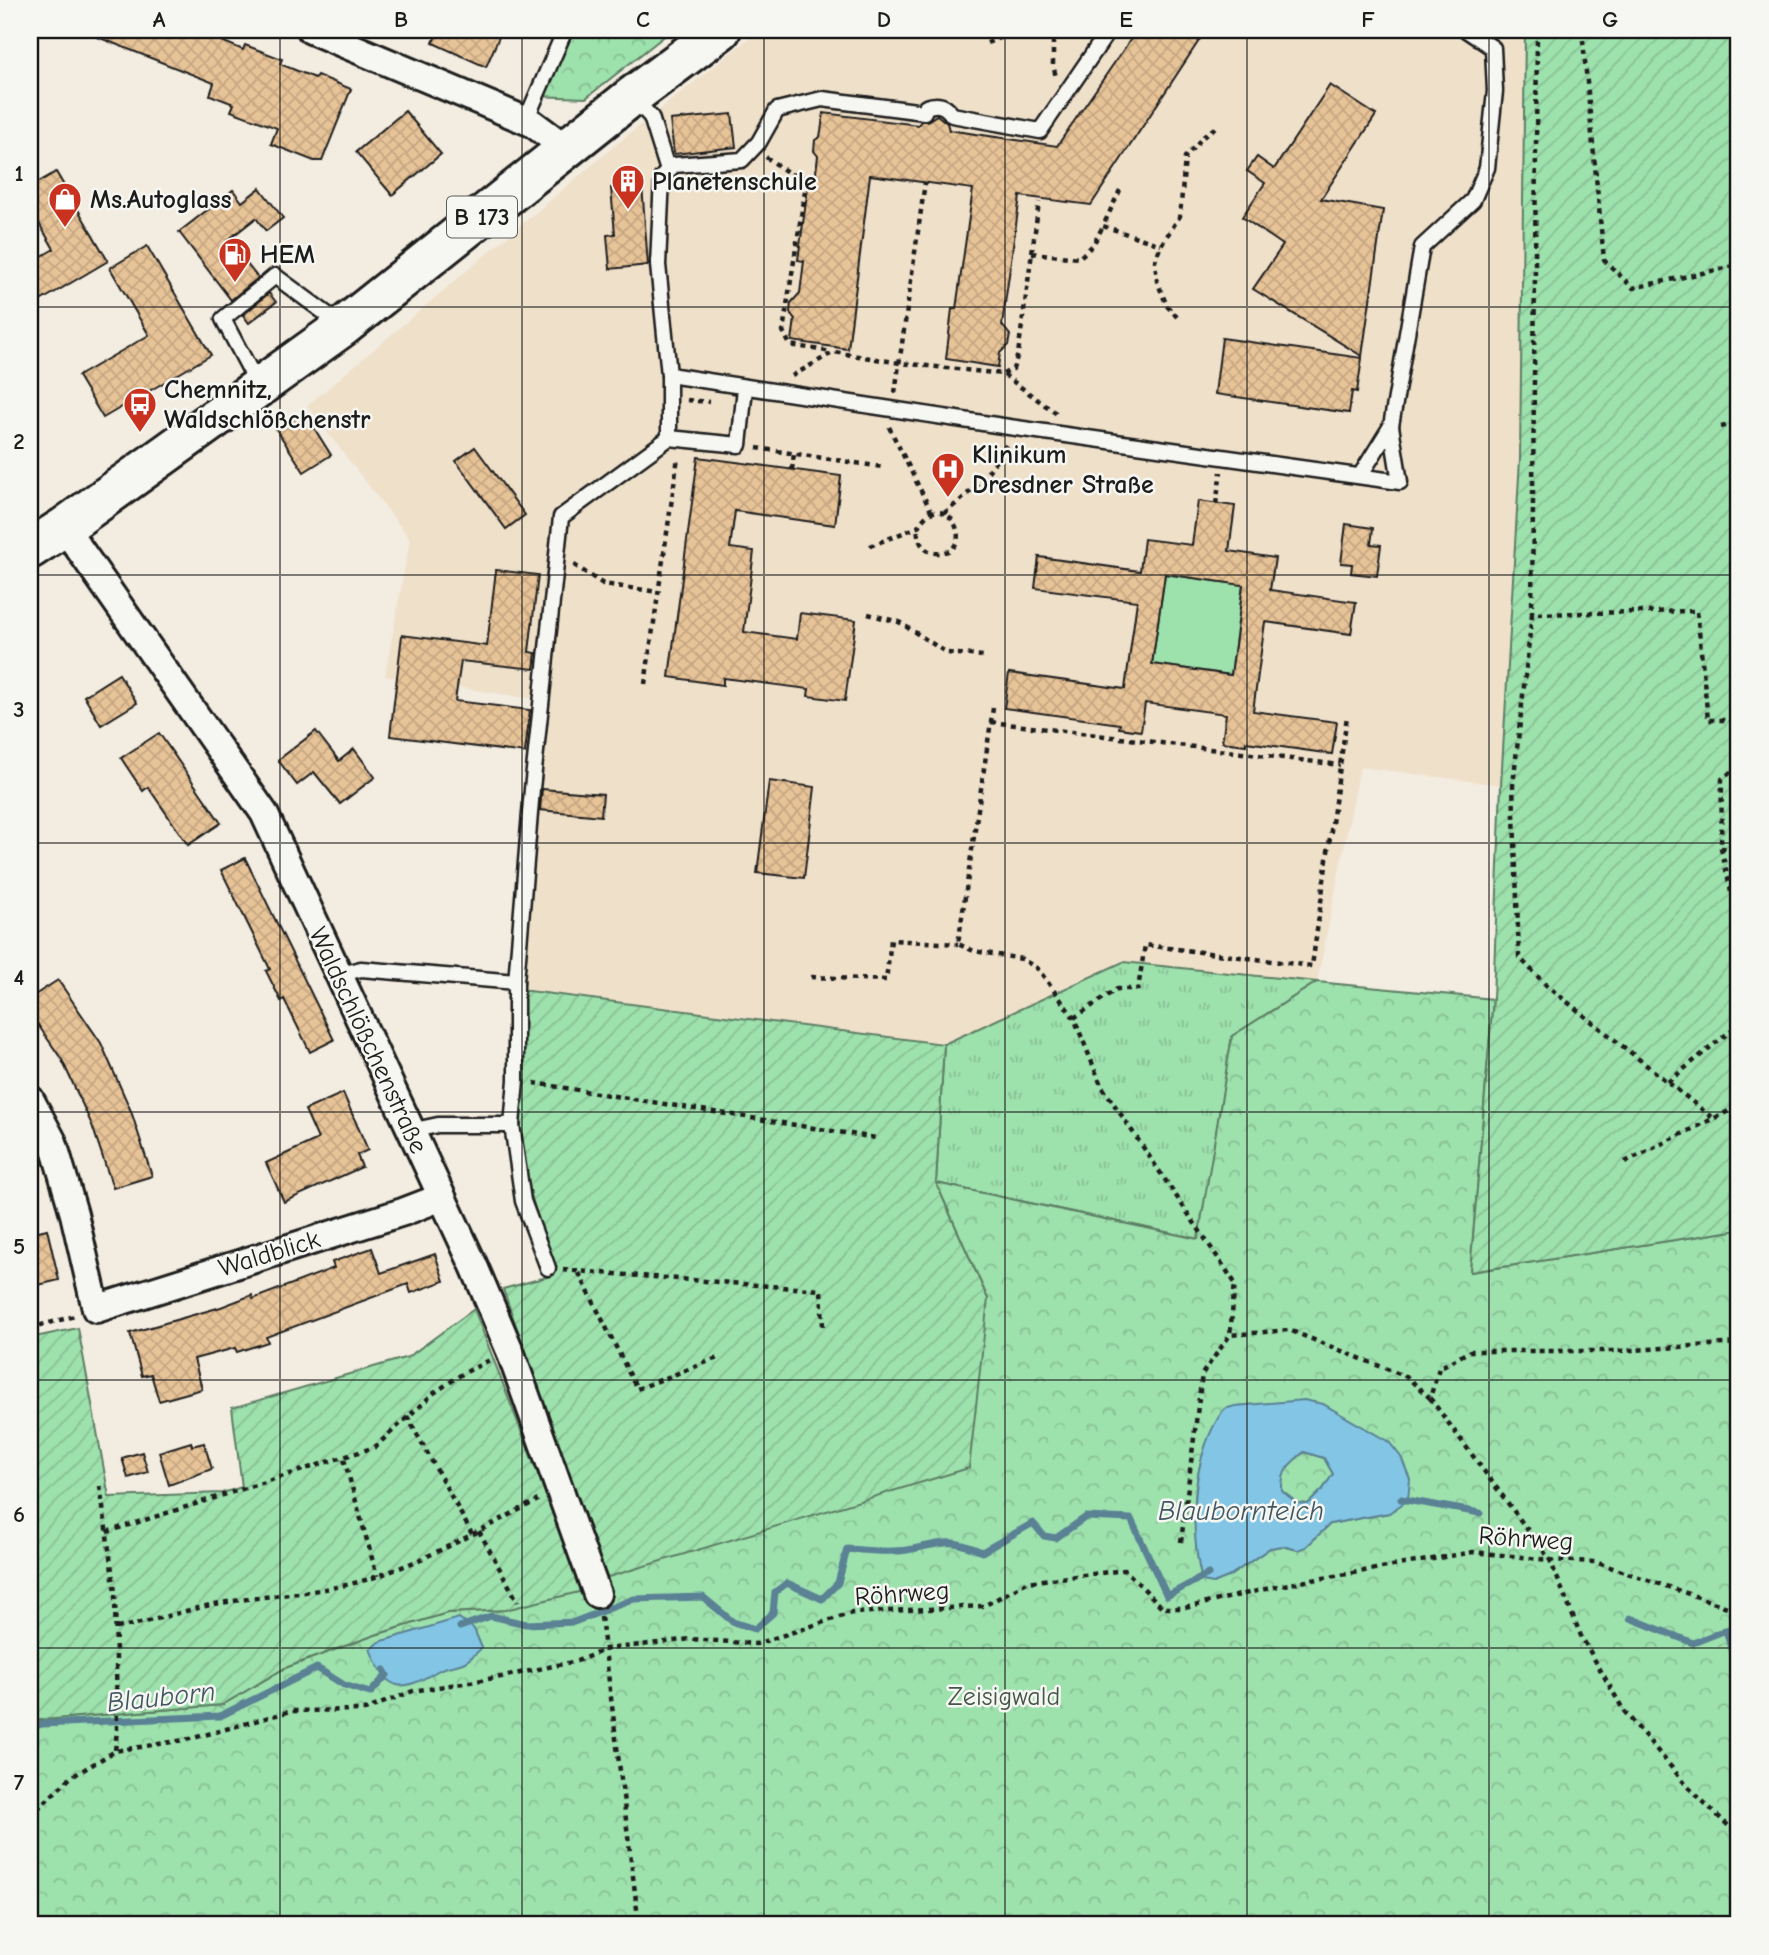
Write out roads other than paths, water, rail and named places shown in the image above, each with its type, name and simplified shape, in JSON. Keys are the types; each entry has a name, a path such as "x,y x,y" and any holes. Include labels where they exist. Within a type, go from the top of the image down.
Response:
{"main road":[{"name":"B 173","path":"30,549 344,326 631,97 721,30"}],"street":[{"path":"311,30 526,120 567,149"},
{"name":"Waldschlößchenstraße","path":"64,527 264,813 510,1350 597,1594"},
{"name":"Waldblick","path":"30,1099 53,1142 74,1214 96,1308 404,1212 442,1197"}],"lane":[{"path":"526,120 565,30"},
{"path":"675,438 658,265 662,177 674,165 742,160 760,142 777,110 822,99 924,112 926,107 939,104 946,107 952,115 1040,131 1109,30"},
{"path":"669,375 769,392 1400,481 1391,426 1422,247 1473,200 1487,168 1495,91 1493,48 1466,30"},
{"path":"631,97 651,117 668,171"},
{"path":"259,387 223,319 275,276 344,326"},
{"path":"548,1268 523,1201 512,1125 516,1080 516,982 532,789 561,516 675,438 739,445 745,388"},
{"path":"1360,477 1391,426"},
{"path":"338,975 361,970 516,982"},
{"path":"410,1131 438,1125 512,1125"}],"water":[{"name":"Blaubornteich","path":"1304,1400 1323,1404 1389,1442 1401,1457 1410,1479 1408,1500 1389,1513 1330,1524 1306,1547 1298,1550 1282,1546 1270,1548 1228,1577 1213,1583 1202,1581 1195,1538 1199,1469 1213,1427 1224,1409","holes":["1304,1452 1324,1458 1333,1474 1308,1504 1297,1503 1282,1491 1287,1468"]},
{"path":"459,1618 474,1629 482,1648 469,1659 405,1685 397,1685 383,1674 370,1649 379,1642"}],"waterway":[{"name":"Blauborn","path":"1401,1499 1480,1513"},
{"name":"Blauborn","path":"460,1627 491,1616 526,1624 574,1622 634,1599 703,1597 733,1622 755,1629 773,1613 775,1592 787,1583 822,1599 838,1583 847,1549 900,1551 952,1543 982,1552 1033,1523 1044,1536 1056,1538 1086,1517 1131,1519 1167,1596 1208,1574"},
{"name":"Blauborn","path":"1630,1618 1693,1643 1726,1630 1739,1675"},
{"path":"1726,1630 1739,1625"},
{"name":"Blauborn","path":"30,1728 42,1724 220,1716 317,1668 344,1685 370,1693 387,1675 384,1670"}],"place":[{"name":"Planetenschule","path":"628,211"},
{"name":"Ms.Autoglass","path":"65,229"},
{"name":"HEM","path":"235,284"},
{"name":"Chemnitz, Waldschlößchenstr","path":"140,434"},
{"name":"Klinikum Dresdner Straße","path":"948,499"}],"park label":[{"name":"Zeisigwald","path":"1004,1696"}]}
